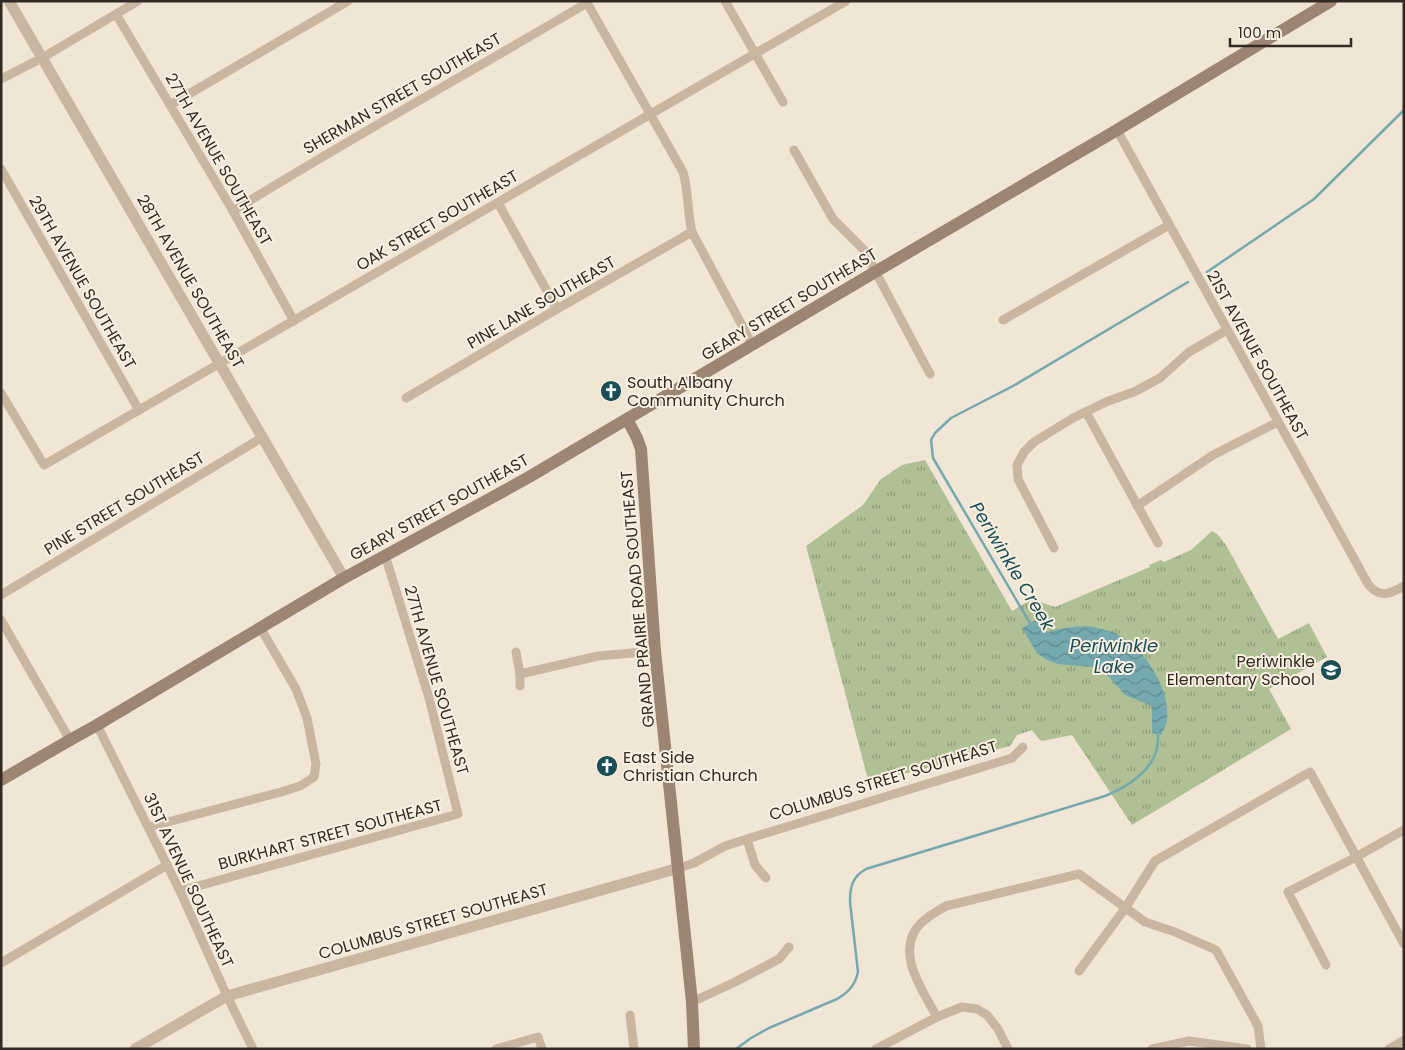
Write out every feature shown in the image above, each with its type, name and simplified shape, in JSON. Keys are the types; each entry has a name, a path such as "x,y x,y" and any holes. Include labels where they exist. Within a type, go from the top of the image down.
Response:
{"main road":[{"name":"GEARY STREET SOUTHEAST","path":"1,780 97,726 384,555 494,497 1117,130 1331,1"},
{"name":"GRAND PRAIRIE ROAD SOUTHEAST","path":"627,419 637,438 640,449 655,650 679,868 692,1002 694,1049"}],"street":[{"name":"28TH AVENUE SOUTHEAST","path":"9,1 344,578"},
{"path":"1,79 42,58 138,1"},
{"path":"170,105 348,1"},
{"path":"724,1 783,102"},
{"name":"OAK STREET SOUTHEAST","path":"1,393 44,465 846,1"},
{"path":"587,2 683,172 687,186 689,219 692,232 752,344"},
{"name":"SHERMAN STREET SOUTHEAST","path":"233,211 310,163 433,94 587,2"},
{"name":"27TH AVENUE SOUTHEAST","path":"116,14 233,211 294,321"},
{"name":"21ST AVENUE SOUTHEAST","path":"1117,130 1368,584 1375,592 1382,594 1392,592 1404,586"},
{"path":"794,150 833,219 864,250 930,374"},
{"name":"29TH AVENUE SOUTHEAST","path":"1,169 139,410"},
{"path":"498,203 557,309"},
{"path":"1003,320 1169,224"},
{"name":"PINE LANE SOUTHEAST","path":"406,398 692,232"},
{"path":"1054,548 1018,479 1017,465 1024,452 1034,442 1073,418 1106,402 1136,391 1160,378 1190,352 1227,330"},
{"path":"1086,412 1158,543"},
{"path":"1137,506 1213,455 1278,422"},
{"name":"PINE STREET SOUTHEAST","path":"1,595 263,437"},
{"name":"27TH AVENUE SOUTHEAST","path":"384,555 429,698 458,814"},
{"path":"1,620 70,740"},
{"path":"148,827 300,786 314,777 316,764 307,718 296,689 261,629"},
{"path":"520,674 598,656 655,650"},
{"path":"516,652 520,686"},
{"name":"31ST AVENUE SOUTHEAST","path":"97,726 180,891 253,1049"},
{"name":"COLUMBUS STREET SOUTHEAST","path":"135,1049 227,996 679,868 694,863 726,846 747,839 1012,758 1023,747"},
{"path":"1079,971 1126,907 1155,861 1310,772 1404,944"},
{"name":"BURKHART STREET SOUTHEAST","path":"180,891 458,814"},
{"path":"1326,965 1288,892 1356,858 1404,830"},
{"path":"747,839 755,865 766,878"},
{"path":"1,963 167,865"},
{"path":"937,1017 915,977 909,958 911,941 919,925 946,906 1079,874 1145,922 1175,932 1216,950 1258,1026 1261,1049"},
{"path":"692,1002 780,959 789,947"},
{"path":"876,1049 937,1017 962,1007 978,1009 987,1015 998,1029 1008,1049"},
{"path":"630,1015 634,1049"},
{"path":"496,1049 538,1037 542,1049"},
{"path":"1389,1049 1404,1040"},
{"path":"1152,1049 1189,1041 1247,1049"}],"green space":[{"path":"925,460 1012,611 1032,599 1055,607 1150,567 1149,565 1161,560 1164,562 1191,550 1212,531 1218,535 1226,545 1278,639 1309,623 1327,657 1269,689 1291,729 1132,825 1072,735 1042,741 1032,730 1017,735 1010,746 869,783 806,546 863,505 881,479 902,465"}],"water":[{"name":"Periwinkle Lake","path":"1036,620 1040,627 1048,632 1085,626 1107,630 1115,633 1139,651 1155,672 1165,697 1167,721 1161,735 1152,733 1151,706 1125,695 1100,670 1091,667 1058,664 1047,660 1037,653 1022,628"}],"waterway":[{"name":"Periwinkle Creek","path":"1207,272 1314,199 1404,110"},
{"name":"Periwinkle Creek","path":"1031,625 933,458 931,440 935,433 951,418 1013,386 1188,282"},
{"name":"Periwinkle Creek","path":"736,1049 769,1028 837,999 851,988 858,972 850,902 853,883 861,872 1113,793 1137,778 1150,764 1157,748 1158,732"}],"place":[{"name":"South Albany Community Church","path":"611,391"},
{"name":"Periwinkle Elementary School","path":"1331,670"},
{"name":"East Side Christian Church","path":"607,766"}]}
